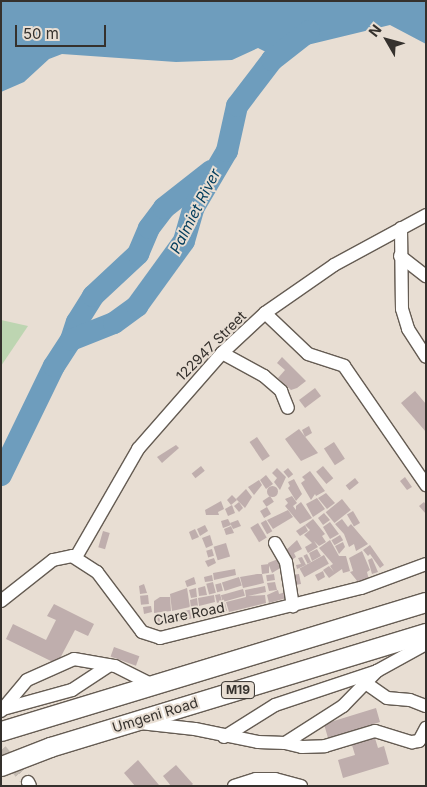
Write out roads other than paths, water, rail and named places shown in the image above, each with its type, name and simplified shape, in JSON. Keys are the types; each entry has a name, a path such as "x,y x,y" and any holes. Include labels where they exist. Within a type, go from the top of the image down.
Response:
{"highway":[{"path":"338,628 426,594"},
{"name":"M19","path":"1,731 426,602"},
{"name":"Umgeni Road","path":"1,766 132,722 426,633"}],"street":[{"name":"122947 Street","path":"76,557 138,449 222,353 265,313 334,265 426,216"},
{"path":"401,228 402,309 408,329 426,357"},
{"path":"400,256 426,276"},
{"path":"265,313 292,342 308,354 338,363 348,370 426,485"},
{"path":"222,353 264,376 281,391 288,408"},
{"path":"275,543 286,562 293,606"},
{"path":"1,601 53,560 76,557"},
{"name":"Clare Road","path":"76,557 97,572 134,624 151,637 293,606 361,588 426,564"},
{"path":"224,737 275,705 378,671 426,644"},
{"path":"2,710 17,690 46,670 74,659 110,665 153,685"},
{"path":"2,710 72,690 110,665"},
{"path":"285,743 343,706 378,671"},
{"path":"367,684 387,698 410,700 426,706"},
{"path":"132,722 195,729 224,737 268,744 285,743 302,747 325,746 375,731 412,742 419,741 426,728"},
{"path":"234,786 256,779 275,779 301,786"}],"water":[{"path":"1,1 426,1 426,44 390,25 270,54 258,48 232,60 176,62 62,54 49,59 24,82 1,92"}],"waterway":[{"name":"Palmiet River","path":"1,475 54,366 71,340 114,323 137,306 184,241 194,207 227,151 237,106 272,60 309,31"},
{"path":"71,340 77,322 93,296 138,254 149,228 164,208 211,171"}],"tunnel":[{"path":"1,750 28,782"}]}
